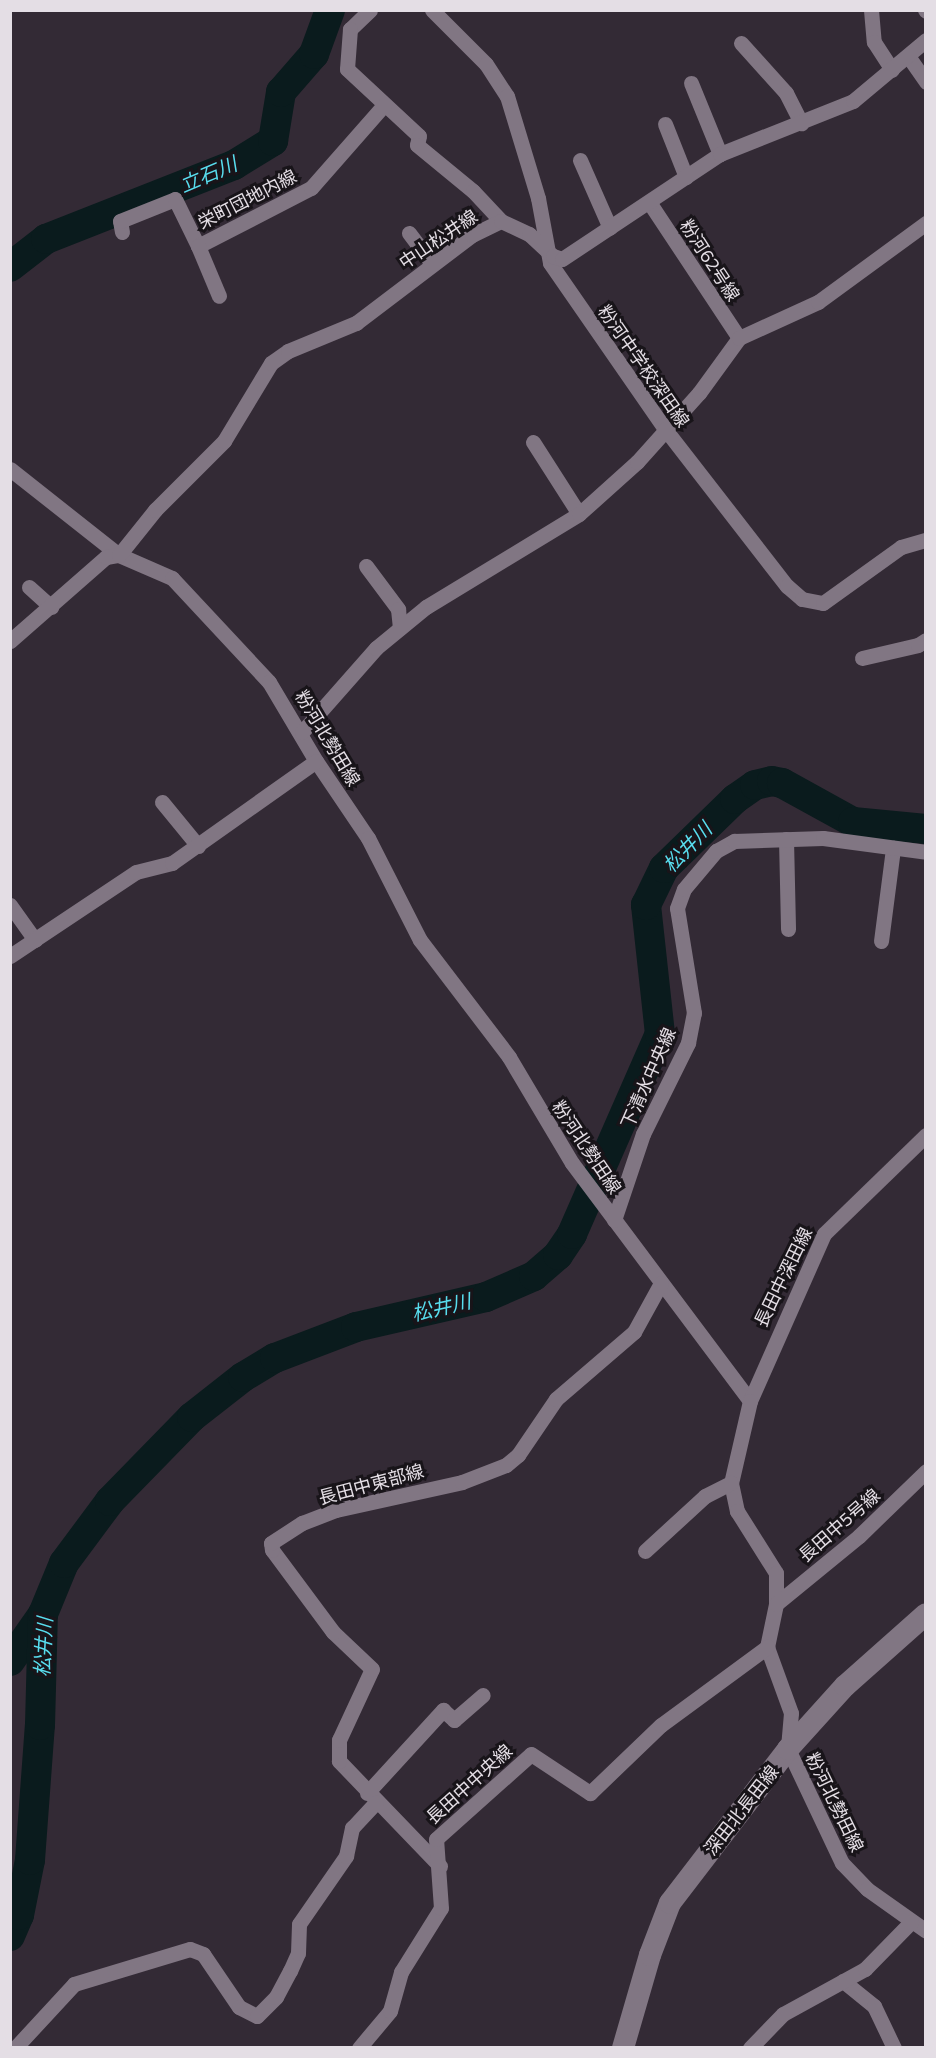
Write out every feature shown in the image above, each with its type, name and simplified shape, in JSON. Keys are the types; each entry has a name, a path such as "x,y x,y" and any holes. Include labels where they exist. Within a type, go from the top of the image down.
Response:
{"street":[{"path":"369,10 350,29 347,69 419,136 417,145 473,191 501,221"},
{"name":"粉河中学校深田線","path":"432,10 486,64 507,96 538,198 545,247 567,290 733,522 802,599 823,603 901,547 926,540"},
{"path":"871,10 874,42 892,70"},
{"name":"中山松井線","path":"119,555 155,510 224,441 271,363 288,351 356,323 472,235 501,221 514,225 562,259 720,154 853,101 926,40"},
{"path":"741,43 786,93 801,123"},
{"path":"908,56 926,82"},
{"path":"691,83 720,154"},
{"name":"栄町団地内線","path":"198,246 311,188 384,105"},
{"path":"665,124 686,177"},
{"path":"580,160 609,228"},
{"name":"栄町団地内線","path":"122,232 120,221 175,199 219,296"},
{"name":"粉河62号線","path":"649,202 739,338"},
{"path":"302,732 357,666 426,607 579,514 637,462 699,393 739,338 818,302 926,223"},
{"path":"409,233 432,264"},
{"path":"533,441 579,514"},
{"name":"粉河北勢田線","path":"10,469 119,555 172,578 193,596 269,682 302,732 315,761 368,838 420,940 509,1057 572,1163 750,1401"},
{"path":"10,641 106,557 119,555"},
{"path":"366,566 398,609 400,628"},
{"path":"29,587 51,607"},
{"path":"862,658 918,645 926,640"},
{"path":"10,956 136,872 172,863 315,761"},
{"path":"162,802 198,846"},
{"name":"下清水中央線","path":"610,1215 644,1134 688,1042 694,1012 677,908 684,888 716,851 734,841 823,838 926,852"},
{"path":"786,839 788,929"},
{"path":"881,941 893,848"},
{"path":"10,905 35,940"},
{"name":"長田中深田線","path":"750,1401 770,1347 824,1234 926,1135"},
{"name":"長田中東部線","path":"440,1866 371,1798 339,1761 336,1750 372,1669 333,1632 272,1550 271,1544 302,1523 336,1510 462,1482 506,1466 518,1455 556,1399 634,1332 661,1283"},
{"path":"750,1401 731,1483 737,1510 776,1573 776,1604 767,1647"},
{"name":"長田中5号線","path":"776,1604 859,1536 926,1471"},
{"path":"645,1551 705,1496 731,1483"},
{"name":"深田北長田線","path":"623,2048 650,1955 670,1903 788,1749 844,1686 926,1614"},
{"name":"粉河北勢田線","path":"767,1647 791,1713 788,1749 842,1863 867,1889 926,1931"},
{"name":"長田中中央線","path":"358,2048 390,2011 401,1972 441,1908 440,1866 436,1839 531,1754 590,1793 661,1725 767,1647"},
{"path":"15,2048 74,1984 190,1949 203,1954 239,2007 257,2016 276,1997 290,1971 298,1953 299,1924 346,1856 352,1828 371,1798 443,1710 454,1720 483,1695"},
{"path":"750,2048 783,2014 865,1969 911,1922"},
{"path":"843,1981 874,2007 894,2048"}],"waterway":[{"name":"立石川","path":"10,267 46,239 234,165 273,141 281,92 314,54 330,10"},
{"name":"松井川","path":"10,1936 19,1915 30,1860 40,1725 43,1614 64,1563 110,1501 192,1417 243,1377 275,1358 356,1327 486,1297 534,1276 558,1255 572,1234 660,1034 646,905 664,868 735,799 755,785 772,781 782,783 853,822 926,829"},
{"path":"10,1661 43,1614"}]}
